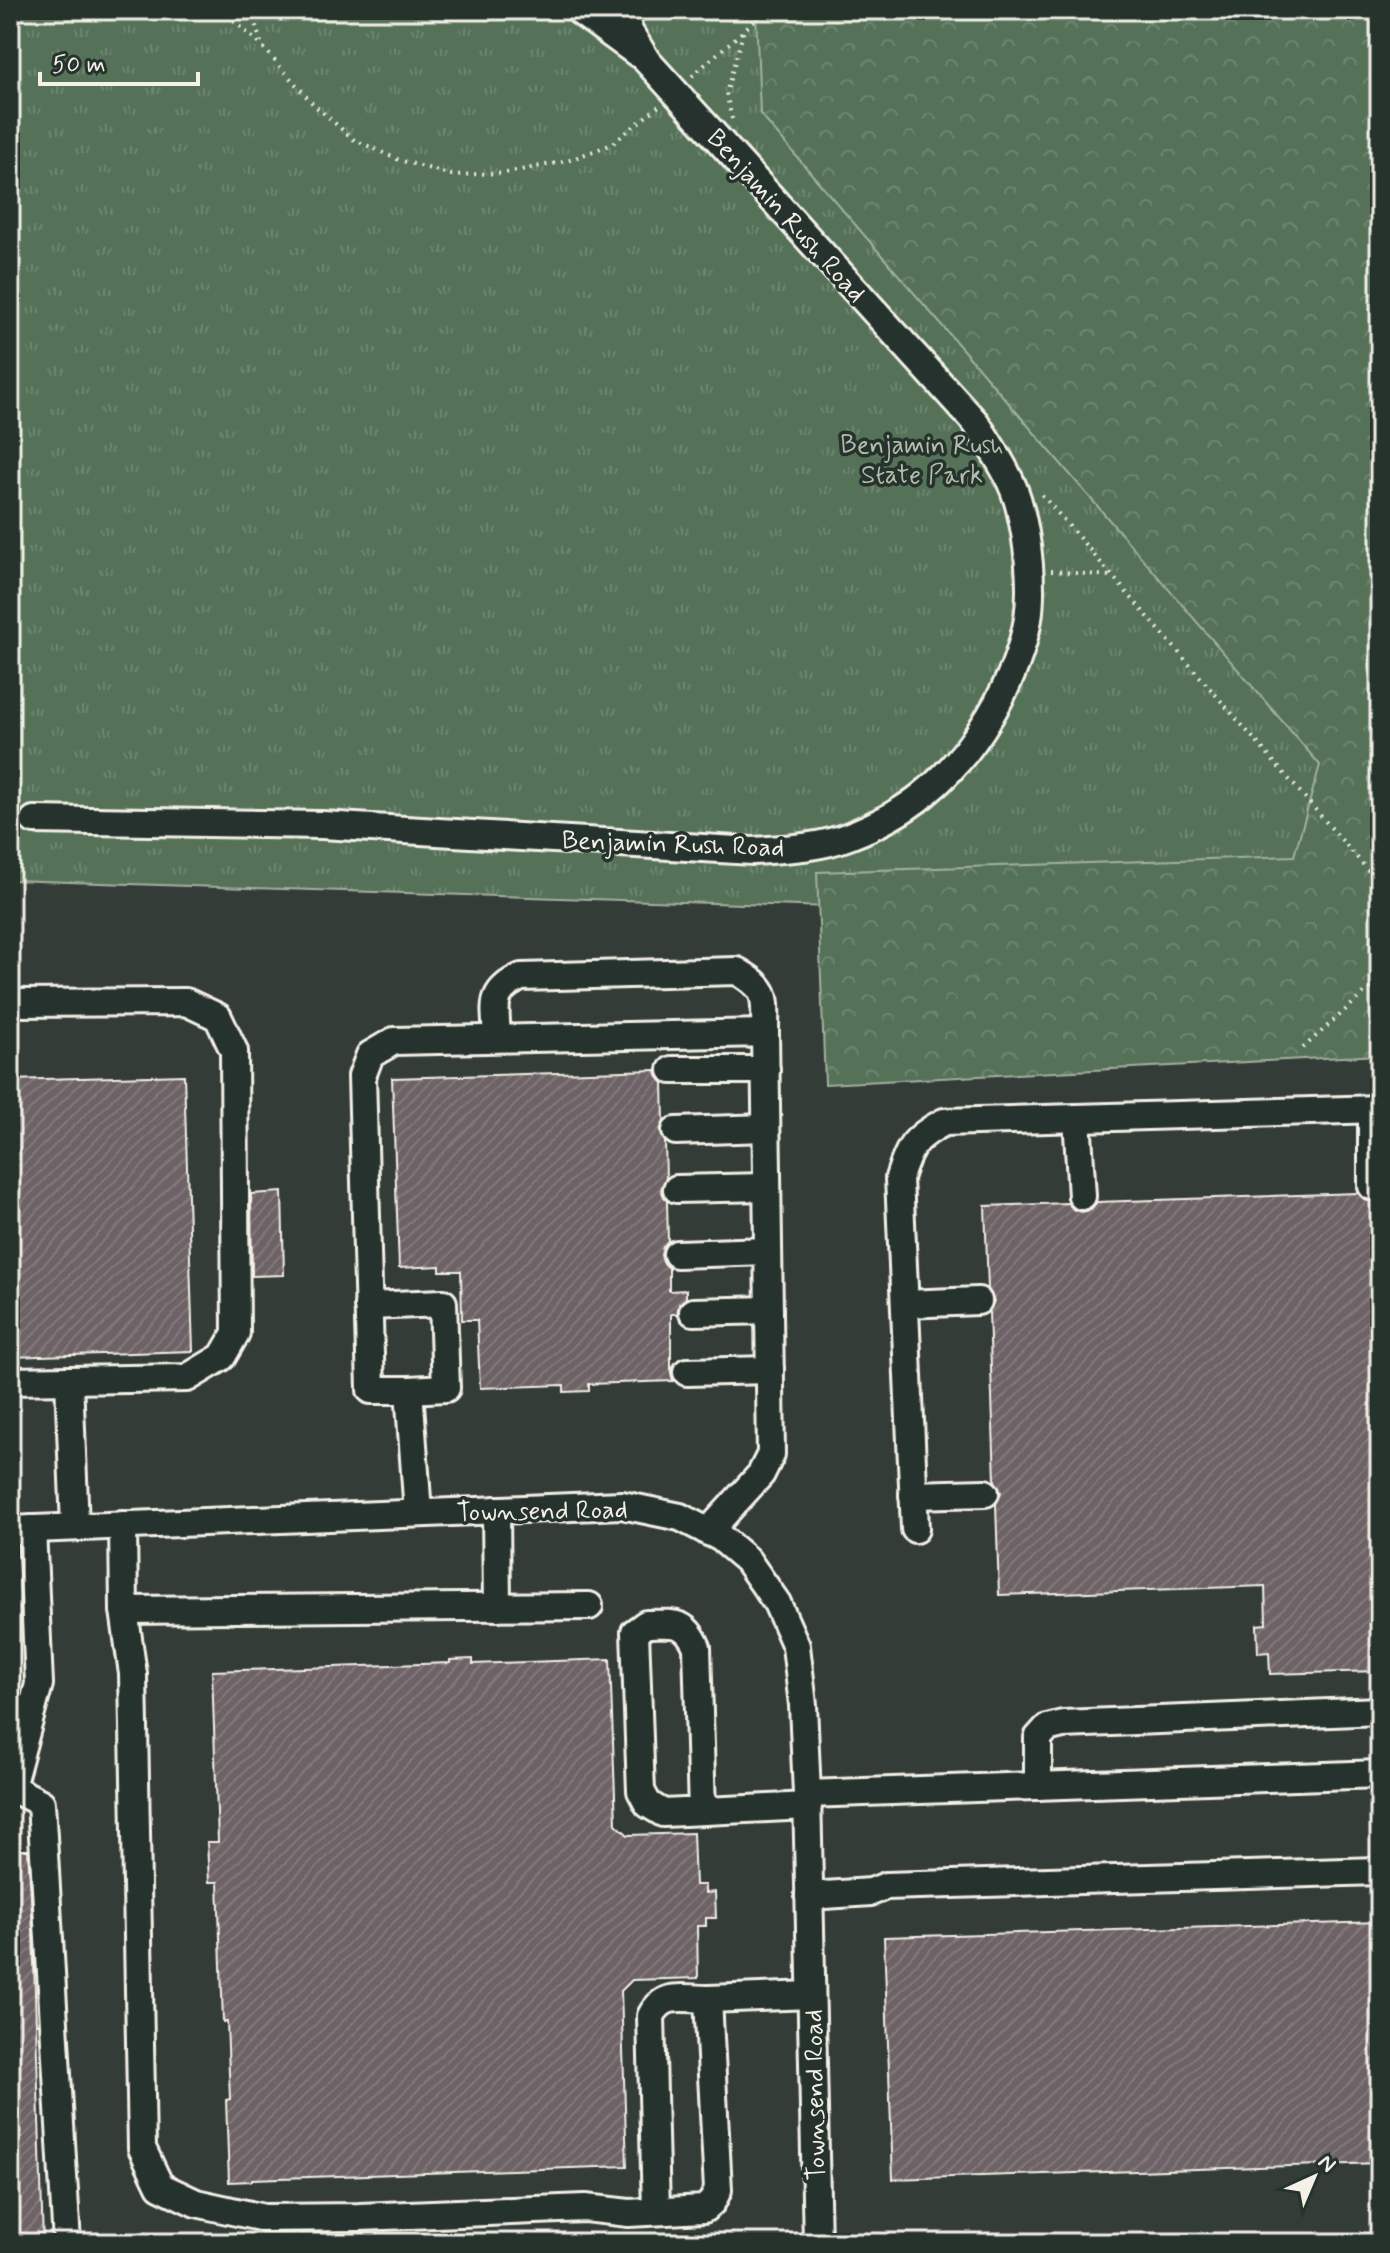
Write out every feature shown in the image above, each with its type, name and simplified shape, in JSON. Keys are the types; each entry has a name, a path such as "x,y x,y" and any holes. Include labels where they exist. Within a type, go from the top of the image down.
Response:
{"street":[{"name":"Benjamin Rush Road","path":"578,10 647,61"},
{"name":"Benjamin Rush Road","path":"34,820 322,825 753,851 804,848 847,837 891,816 924,794 965,754 996,705 1015,663 1028,618 1029,570 1020,507 1002,463 976,423 647,61 627,28 629,10"},
{"path":"497,1038 496,998 505,984 521,977 737,971 758,983 765,998 771,1454 761,1474 708,1532"},
{"path":"10,1003 186,1002 218,1017 234,1051 236,1333 222,1357 187,1378 10,1381"},
{"path":"368,1306 443,1303 446,1388 371,1390 368,1306 362,1076 370,1055 394,1041 765,1033"},
{"path":"672,1070 766,1070"},
{"path":"915,1529 899,1178 906,1153 923,1134 944,1122 1376,1110 1372,1186"},
{"path":"1077,1118 1082,1196"},
{"path":"676,1131 766,1128"},
{"path":"677,1189 767,1187"},
{"path":"677,1254 768,1251"},
{"path":"905,1304 978,1301"},
{"path":"693,1312 769,1310"},
{"path":"687,1372 770,1370"},
{"path":"69,1380 75,1527"},
{"path":"409,1390 418,1513"},
{"path":"913,1495 985,1493"},
{"name":"Townsend Road","path":"21,1529 622,1505 680,1517 721,1538 747,1560 777,1603 796,1646 803,1705 817,2243"},
{"path":"496,1510 497,1607"},
{"path":"123,1525 124,1610 133,1674 142,2148 160,2186 196,2203 264,2218 585,2208 629,2213 704,2209 718,2190 708,1999"},
{"path":"21,1529 39,1684 11,1787 41,1803 67,2243"},
{"path":"124,1610 589,1606"},
{"path":"702,1811 697,1647 691,1633 678,1624 646,1624 635,1632 641,1791 648,1804 663,1813 702,1811 807,1800 1038,1786 1380,1774"},
{"path":"1038,1786 1038,1738 1047,1728 1063,1724 1380,1711"},
{"path":"1265,1881 1380,1871"},
{"path":"809,1896 871,1892 890,1898 976,1889 1265,1881 1380,1884"},
{"path":"656,2211 651,2016 657,2004 668,1998 811,1995"}],"path":[{"path":"222,10 262,46 313,104 353,139 399,160 452,175 505,173 567,161 612,144 668,98"},
{"path":"251,10 262,46"},
{"path":"682,85 744,30"},
{"path":"1029,570 1112,576"},
{"path":"1303,1048 1380,979"}],"green space":[{"name":"Benjamin Rush State Park","path":"10,10 1380,10 1380,925 10,880"},
{"path":"756,10 1380,10 1380,1055 825,1084 817,872 1294,856 1320,765 760,114"}],"building":[{"path":"656,1070 663,1083 664,1121 660,1131 665,1142 666,1178 661,1190 667,1201 668,1241 661,1255 669,1268 669,1291 686,1290 686,1298 679,1304 677,1314 671,1314 673,1381 589,1384 589,1391 564,1392 564,1385 480,1388 477,1320 462,1320 461,1271 440,1271 440,1266 399,1268 392,1078"},
{"path":"184,1075 193,1351 10,1357 10,1080"},
{"path":"282,1192 284,1275 252,1276 251,1194"},
{"path":"1358,1193 1365,1200 1380,1200 1380,1671 1270,1674 1269,1652 1258,1653 1257,1625 1266,1624 1265,1586 999,1595 996,1504 1001,1492 995,1481 989,1312 994,1301 988,1289 985,1206 1068,1203 1074,1210 1082,1212 1090,1210 1097,1202"},
{"path":"473,1659 473,1664 610,1659 616,1824 628,1835 693,1833 695,1885 705,1885 705,1893 715,1892 716,1918 706,1918 706,1926 697,1926 698,1978 632,1980 621,1991 627,2166 229,2182 226,2100 230,2099 227,2022 223,2022 218,1882 209,1882 207,1842 218,1842 212,1671 450,1663 450,1660"},
{"path":"10,1850 28,1850 43,2243 10,2243"},
{"path":"1380,1922 1380,2163 893,2179 884,1937"}]}
